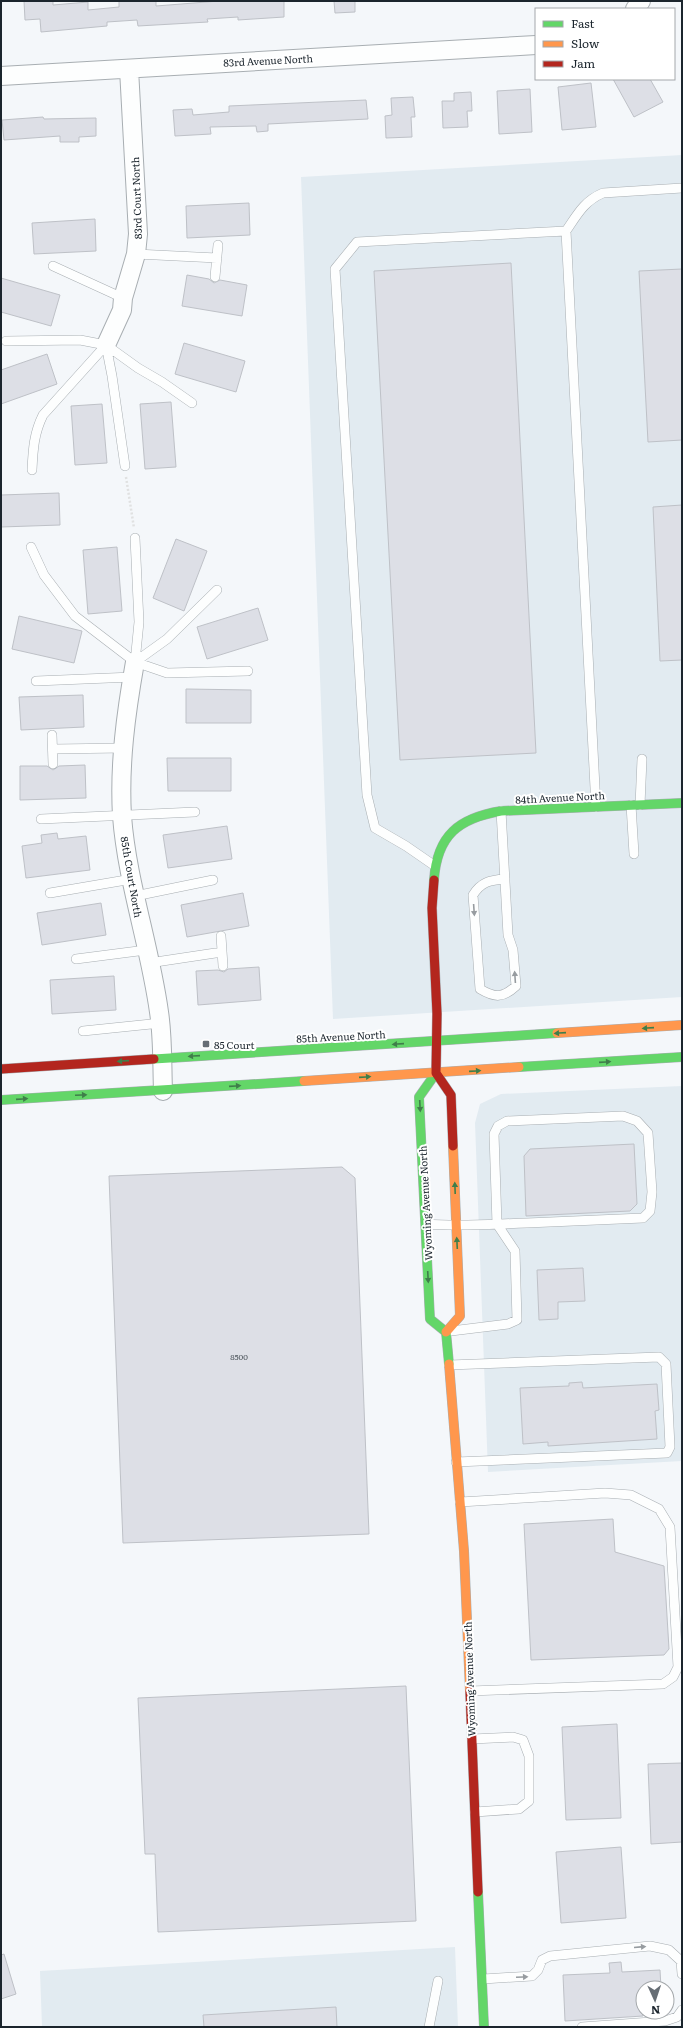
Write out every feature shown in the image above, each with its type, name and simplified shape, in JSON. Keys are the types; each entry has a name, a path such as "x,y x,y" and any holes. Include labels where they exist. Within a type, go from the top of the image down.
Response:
{"street":[{"name":"83rd Avenue North","path":"1,76 535,45"},
{"name":"83rd Court North","path":"106,345 122,310 123,298 136,254 138,234 138,199 130,68"},
{"name":"85th Court North","path":"134,669 126,714 123,748 122,815 134,888 161,1023 163,1091"},
{"name":"84th Avenue North","path":"435,866 447,837 465,821 484,814 501,811 682,803"},
{"path":"435,866 432,908 437,1041 436,1073 451,1095 460,1316 446,1332"},
{"name":"85th Avenue North","path":"1,1069 682,1025"},
{"path":"1,1100 163,1091 682,1057"},
{"name":"Wyoming Avenue North","path":"436,1073 419,1096 430,1319 446,1332 464,1551 484,2027"}],"lane":[{"path":"596,807 566,231 582,206 592,197 603,193 682,188"},
{"path":"435,866 406,846 375,828 367,794 335,269 357,242 566,231"},
{"path":"215,277 218,245"},
{"path":"136,254 217,258"},
{"path":"53,266 123,298"},
{"path":"6,341 80,340 106,345 192,403"},
{"path":"106,345 125,466"},
{"path":"32,470 33,441 43,415 106,345"},
{"path":"134,669 139,622 136,538"},
{"path":"30,547 44,575 75,616 134,669"},
{"path":"134,669 217,590"},
{"path":"36,681 134,669 167,673 248,671"},
{"path":"52,735 54,764"},
{"path":"52,749 123,748"},
{"path":"634,854 635,805 642,759"},
{"path":"501,811 505,879 508,935 513,950 516,986 506,994 491,996 480,989 473,895 479,885 491,880 505,879"},
{"path":"42,819 195,812"},
{"path":"50,893 134,888 213,880"},
{"path":"221,936 223,966"},
{"path":"76,959 148,957 222,952"},
{"path":"83,1031 161,1023"},
{"path":"426,1224 456,1227 497,1224 643,1218 650,1210 652,1192 648,1133 637,1121 623,1116 507,1121 498,1126 494,1134 497,1224 515,1251 517,1320 508,1324 446,1332"},
{"path":"449,1366 659,1357 666,1364 670,1447 666,1453 456,1462"},
{"path":"459,1502 605,1493 631,1495 659,1509 670,1527 678,1667 673,1678 663,1684 470,1691"},
{"path":"472,1739 513,1737 523,1740 529,1756 529,1801 519,1809 475,1812"},
{"path":"483,1979 532,1976 538,1970 542,1960 550,1956 650,1946 669,1950 681,1961 682,1974"},
{"path":"429,2027 438,1981"},
{"path":"582,2027 666,2022 677,2017 682,2010"}],"path":[{"path":"125,466 136,538"}],"shaded area":[{"path":"682,155 682,997 333,1019 301,177"},
{"path":"682,1086 682,1461 488,1472 475,1123 480,1104 501,1094"},
{"path":"455,1947 458,2027 42,2027 40,1971"}],"building":[{"path":"24,1 53,1 53,5 88,2 88,10 119,7 119,1 156,1 156,6 219,1 284,1 284,17 238,20 238,17 207,19 208,22 138,26 137,20 107,22 107,26 41,32 40,19 25,20"},
{"path":"334,1 355,1 355,12 335,13"},
{"path":"614,80 651,80 663,102 634,117"},
{"path":"591,83 596,127 562,130 558,87"},
{"path":"530,89 532,132 499,134 497,91"},
{"path":"471,92 472,111 467,111 468,127 443,128 442,101 454,101 454,93"},
{"path":"413,97 415,117 411,117 412,137 386,138 385,116 392,115 391,98"},
{"path":"366,100 368,119 268,124 268,131 257,132 256,126 210,127 211,134 175,136 173,110 192,109 193,115 229,112 229,106"},
{"path":"43,117 44,119 96,118 96,136 79,137 79,142 60,142 60,136 4,140 2,120"},
{"path":"249,203 250,235 187,238 186,206"},
{"path":"95,219 96,251 34,254 32,223"},
{"path":"511,263 536,753 400,760 374,271"},
{"path":"682,269 682,440 648,442 639,271"},
{"path":"187,275 209,279 214,283 220,280 247,285 242,316 182,306"},
{"path":"1,278 60,295 51,326 1,312"},
{"path":"184,343 245,361 236,392 175,374"},
{"path":"47,354 57,384 1,404 1,370"},
{"path":"171,402 176,467 145,469 140,404"},
{"path":"102,404 107,463 75,465 71,406"},
{"path":"59,493 60,525 1,527 1,495"},
{"path":"682,505 682,660 660,661 653,507"},
{"path":"176,539 207,551 184,611 153,598"},
{"path":"117,547 122,611 88,614 83,550"},
{"path":"258,608 268,640 207,659 197,627"},
{"path":"19,616 82,631 74,663 12,649"},
{"path":"186,689 251,690 251,723 186,723"},
{"path":"83,695 84,727 21,730 19,697"},
{"path":"167,758 231,758 231,791 168,791"},
{"path":"85,765 86,798 20,800 20,766 47,766 53,770 59,766"},
{"path":"227,826 232,859 168,868 163,835"},
{"path":"57,833 58,839 86,836 90,870 26,878 22,846 42,843 41,835"},
{"path":"243,893 249,926 187,937 181,905"},
{"path":"101,903 106,935 42,945 37,913"},
{"path":"259,967 261,1000 198,1005 196,971 218,970 224,972 228,969"},
{"path":"114,976 116,1010 52,1014 50,980"},
{"path":"634,1144 637,1204 630,1211 526,1216 524,1156 530,1149"},
{"path":"342,1167 355,1178 369,1534 123,1543 109,1176"},
{"path":"583,1268 585,1301 558,1302 558,1319 539,1320 537,1270"},
{"path":"582,1382 583,1388 657,1384 659,1410 655,1411 657,1439 548,1446 548,1442 523,1444 520,1388 569,1386 569,1383"},
{"path":"613,1519 615,1552 664,1566 669,1649 664,1655 531,1660 524,1524"},
{"path":"406,1686 416,1921 158,1932 155,1854 145,1854 138,1698"},
{"path":"617,1724 621,1818 566,1820 562,1727"},
{"path":"682,1763 682,1842 651,1844 648,1764"},
{"path":"621,1847 626,1918 561,1923 556,1852"},
{"path":"4,1954 16,1994 1,1999 1,1955"},
{"path":"621,1962 622,1972 660,1970 661,1980 635,1980 635,2017 565,2021 563,1975 610,1973 609,1963"},
{"path":"336,2007 337,2027 204,2027 203,2015"}],"traffic: fast":[{"path":"434,880 436,864 445,840 453,831 473,818 501,811 682,803"},
{"path":"154,1059 557,1033"},
{"path":"519,1067 682,1057"},
{"path":"436,1073 419,1097 430,1319 446,1332 449,1364"},
{"path":"1,1100 304,1081"},
{"path":"478,1892 484,2027"}],"traffic: slow":[{"path":"557,1033 682,1025"},
{"path":"304,1081 519,1067"},
{"path":"446,1332 460,1316 453,1146"},
{"path":"449,1364 464,1551 470,1691"}],"traffic: jam":[{"path":"434,880 432,908 437,1014 436,1073 451,1095 453,1146"},
{"path":"1,1069 154,1059"},
{"path":"470,1691 478,1892"}],"place":[{"name":"85 Court","path":"206,1044"}]}
